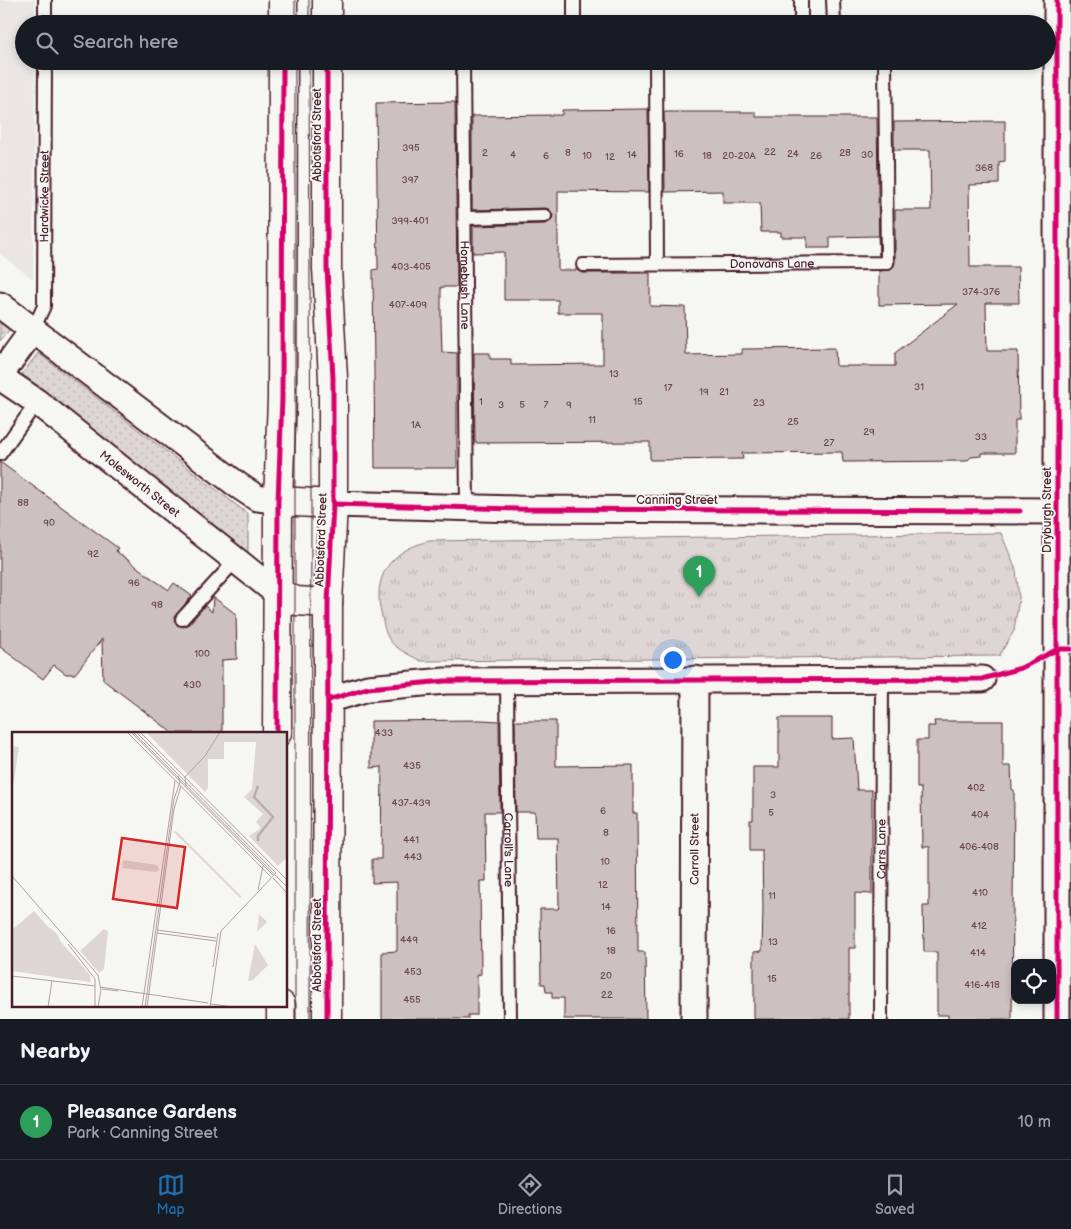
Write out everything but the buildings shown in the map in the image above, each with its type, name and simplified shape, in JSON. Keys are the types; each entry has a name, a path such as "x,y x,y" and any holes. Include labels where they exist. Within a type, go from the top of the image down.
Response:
{"street":[{"path":"283,0 283,15"},
{"path":"327,0 327,15"},
{"name":"Dryburgh Street","path":"1057,0 1063,175 1064,277 1057,511 1064,649 1057,1019"},
{"path":"277,732 278,501 282,399 283,70"},
{"name":"Abbotsford Street","path":"327,70 326,268 333,378 333,504 328,604 327,1019"},
{"path":"0,305 239,486 258,498 278,501"},
{"name":"Molesworth Street","path":"32,330 0,376 37,402 237,559 277,593"},
{"name":"Abbotsford Street","path":"278,501 333,504"},
{"name":"Canning Street","path":"333,504 467,508 1057,511"},
{"name":"Abbotsford Street","path":"277,593 296,601 328,604"},
{"name":"Carroll Street","path":"694,679 694,1019"},
{"path":"328,700 357,691 392,685 446,681 982,679"},
{"path":"281,1006 281,1019"}],"lane":[{"path":"45,0 45,15"},
{"path":"574,0 574,15"},
{"path":"801,0 801,15"},
{"path":"834,0 834,15"},
{"name":"Hardwicke Street","path":"32,330 44,306 45,70"},
{"name":"Homebush Lane","path":"463,70 466,218 467,508"},
{"path":"584,265 657,264 656,70"},
{"name":"Donovans Lane","path":"657,264 886,262 885,70"},
{"path":"466,218 544,216"},
{"path":"0,454 37,402"},
{"path":"182,619 237,559"},
{"name":"Carrs Lane","path":"881,1019 882,679"},
{"name":"Carroll's Lane","path":"507,681 510,1019"}],"shaded area":[{"path":"0,0 35,0 35,15 15,15 15,70 35,70 33,279 0,254"}],"green space":[{"path":"1071,298 1071,618 1069,305"},
{"path":"0,322 10,329 0,341"},
{"path":"38,353 248,514 248,553 22,374"},
{"path":"1001,533 1016,570 1019,598 1014,631 999,656 421,661 400,650 389,639 379,603 379,590 382,578 394,558 416,545 430,541"},
{"path":"1071,719 1071,1019 1069,1019"}],"tram line":[{"path":"295,0 295,15"},
{"path":"309,0 309,15"},
{"path":"295,70 295,1019"},
{"path":"309,70 311,503 310,1019"}],"cycle path":[{"path":"1057,0 1057,1019"},
{"path":"277,732 278,501 282,399 283,70"},
{"path":"327,70 327,268 333,378 333,504 328,603 327,1019"},
{"path":"333,504 517,509 1020,511"},
{"path":"328,700 368,688 445,681 982,679 1021,668 1058,649 1071,649"}],"place":[{"name":"Pleasance Gardens","path":"699,597"}]}
